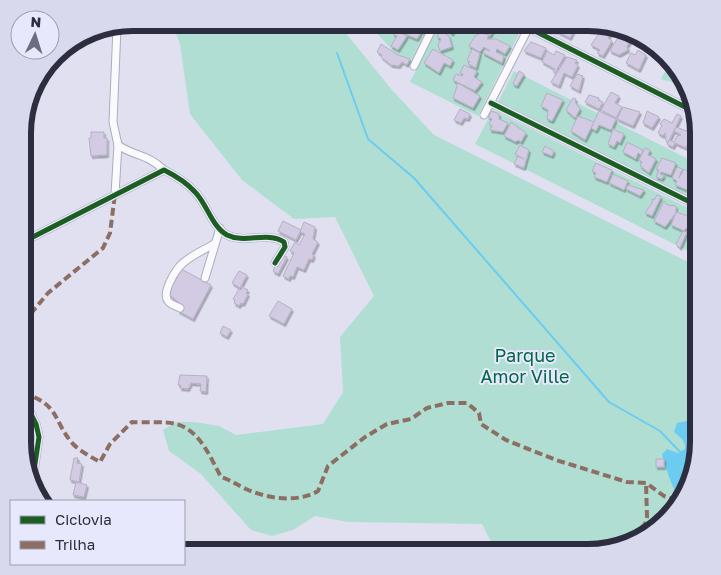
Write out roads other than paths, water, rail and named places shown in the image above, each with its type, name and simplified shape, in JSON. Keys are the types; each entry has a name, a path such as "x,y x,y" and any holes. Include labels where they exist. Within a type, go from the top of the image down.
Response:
{"street":[{"path":"414,66 431,31"},
{"path":"484,115 527,31"},
{"path":"540,31 686,107"},
{"path":"115,194 118,145 113,122 117,33"},
{"path":"490,103 690,202"},
{"path":"118,145 124,149 148,156 164,170 176,175 196,192 226,234 238,239 271,238 284,242 285,247 275,263"},
{"path":"31,238 164,170"},
{"path":"206,278 220,228"},
{"path":"180,308 169,302 167,298 168,287 182,264 214,244"},
{"path":"31,414 39,437 35,467"}],"water":[{"path":"690,422 690,448 686,468 676,492 662,454 667,449 678,453 685,449 684,441 674,432 677,423"}],"waterway":[{"path":"337,53 368,139 414,178 609,402 660,431 683,455"}],"park label":[{"name":"Parque Amor Ville","path":"525,365"}]}
